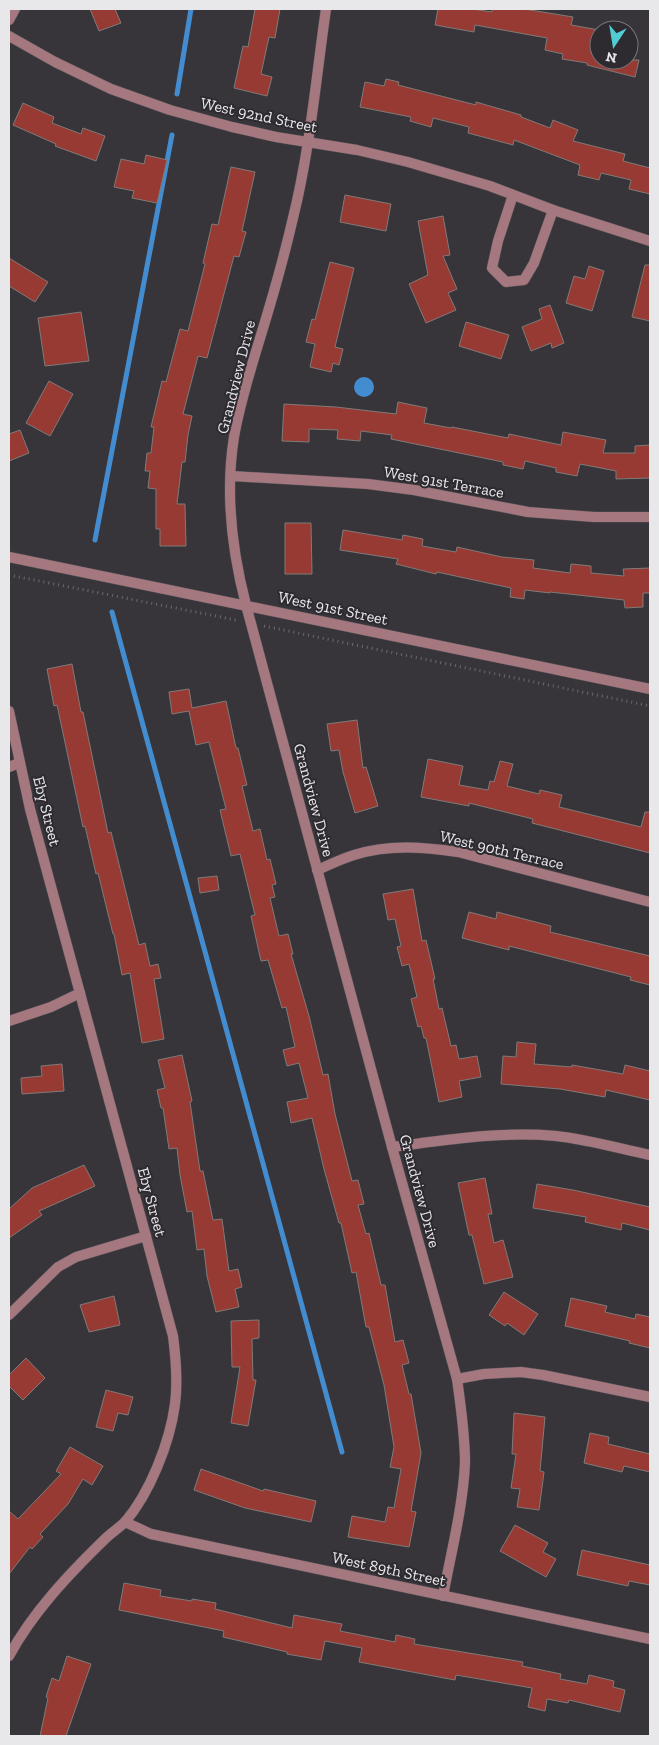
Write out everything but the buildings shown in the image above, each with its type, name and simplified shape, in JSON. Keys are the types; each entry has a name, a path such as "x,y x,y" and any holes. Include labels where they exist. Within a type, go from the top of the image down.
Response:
{"street":[{"path":"9,20 15,9"},
{"name":"Grandview Drive","path":"326,9 307,142 294,216 279,275 244,392 234,438 231,526 238,576 457,1380 461,1405 465,1464 459,1513 443,1596"},
{"name":"West 92nd Street","path":"9,36 55,62 112,89 170,110 232,127 357,150 408,162 490,186 553,210 650,241"},
{"path":"512,195 492,268 506,282 524,280 534,263 553,210"},
{"name":"West 91st Terrace","path":"232,476 368,484 414,490 528,512 594,517 650,517"},
{"name":"West 91st Street","path":"9,557 650,689"},
{"name":"Eby Street","path":"9,711 14,762 30,809 173,1336 177,1372 175,1404 170,1430 157,1469 142,1496 125,1522 51,1595 28,1623 9,1656"},
{"path":"9,767 14,762"},
{"name":"West 90th Terrace","path":"317,870 353,855 376,850 392,847 426,847 458,852 650,902"},
{"path":"9,1021 51,1007 80,993"},
{"path":"392,1147 478,1136 515,1134 558,1136 650,1155"},
{"path":"9,1315 58,1267 76,1257 146,1236"},
{"path":"457,1380 484,1374 521,1372 543,1374 650,1397"},
{"name":"West 89th Street","path":"125,1522 151,1534 650,1639"}],"path":[{"path":"9,575 650,706"}],"water":[{"path":"360,377 368,377 374,383 374,391 368,397 360,397 354,391 354,383"}],"waterway":[{"path":"177,94 191,9"},
{"path":"95,540 172,135"},
{"path":"112,612 342,1452"}]}
